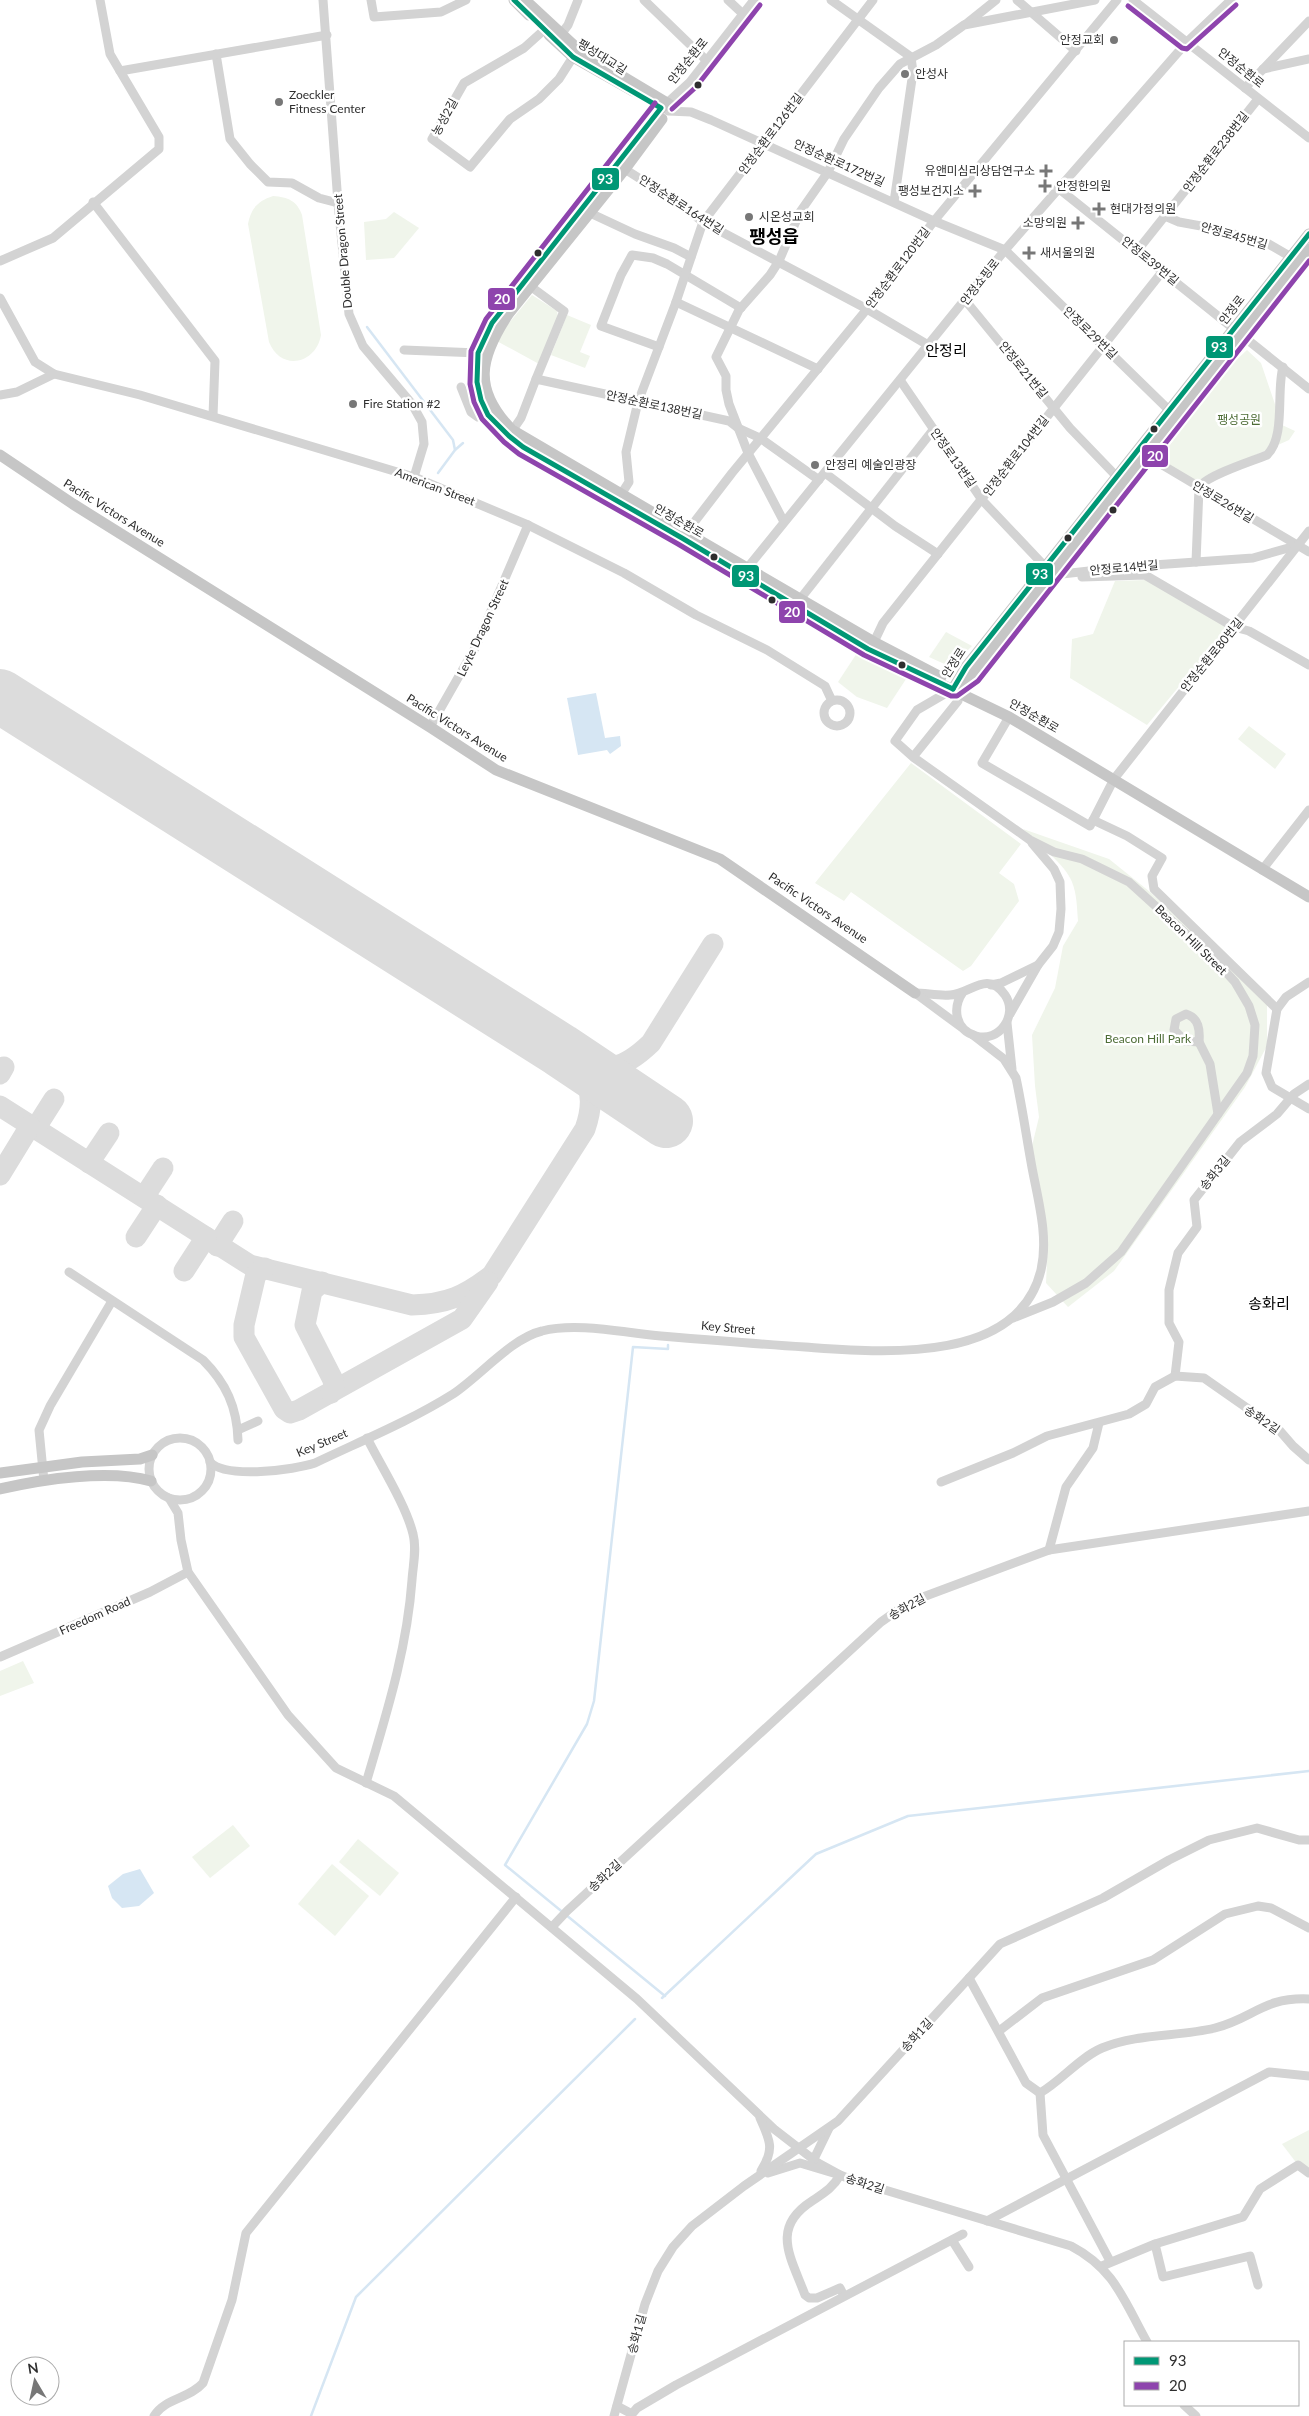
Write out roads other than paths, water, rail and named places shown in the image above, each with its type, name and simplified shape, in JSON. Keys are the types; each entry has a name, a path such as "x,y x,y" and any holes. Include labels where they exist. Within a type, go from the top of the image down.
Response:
{"main road":[{"name":"팽성대교길","path":"514,0 544,30 667,107"},
{"path":"525,0 558,38"},
{"name":"팽성대교길","path":"558,38 572,57 667,107"},
{"name":"안정순환로","path":"510,433 492,403 484,369 492,338 527,284 667,107"},
{"name":"안정순환로","path":"621,167 590,212 492,323 478,353 476,368 481,400 488,415 510,433 523,447 619,497 745,571 868,649 953,688 1009,717 1309,897"},
{"name":"안정로","path":"953,688 972,676 1172,414 1237,332 1303,256 1309,234"},
{"name":"Pacific Victors Avenue","path":"0,455 81,509 496,770 720,859 915,992"},
{"name":"안정순환로","path":"745,571 801,598 874,642 940,676 953,688"},
{"path":"0,1473 42,1466 140,1459 152,1455"},
{"path":"0,1489 44,1481 134,1476 151,1481"}],"street":[{"path":"0,261 53,238 93,202 159,149 159,137 110,54 100,0"},
{"name":"Double Dragon Street","path":"323,0 338,203 349,314 363,346 415,408 423,425 424,444 414,477"},
{"path":"371,0 374,17 441,12 466,0"},
{"path":"558,38 578,0"},
{"path":"644,0 706,60"},
{"path":"728,0 743,14"},
{"name":"안정순환로","path":"667,107 690,82 754,0"},
{"path":"831,0 911,57 913,72 894,202"},
{"name":"안정순환로126번길","path":"619,497 629,482 626,452 638,402 676,302 703,222 873,0"},
{"path":"784,522 748,453 726,390 726,376 716,357 728,328 741,308 770,275 779,261 800,212 828,172 844,140 879,88 900,64 936,45 996,0"},
{"path":"1017,0 1076,51"},
{"path":"964,25 1032,14 1095,0"},
{"name":"안정순환로120번길","path":"684,536 760,438 818,370 934,221 1117,0"},
{"name":"안정순환로","path":"1133,0 1309,138"},
{"name":"안정쇼핑로","path":"745,571 1005,250 1187,42 1230,0"},
{"path":"1245,88 1309,21"},
{"name":"농성2길","path":"544,30 524,48 464,83 432,139 470,167 510,119 539,99 559,79 572,57"},
{"path":"120,71 327,35"},
{"path":"216,54 230,140 268,182 292,183 319,198 338,203"},
{"path":"1263,69 1309,59"},
{"name":"안정순환로238번길","path":"1137,251 1258,99"},
{"name":"안정순환로172번길","path":"667,107 692,112 934,221 1005,250"},
{"name":"안정순환로164번길","path":"621,167 678,203 703,222 779,261 928,345"},
{"name":"안정로39번길","path":"1058,188 1309,389"},
{"path":"93,202 215,361 213,416"},
{"path":"590,212 635,234 674,248 691,257"},
{"name":"안정로45번길","path":"1165,216 1179,222 1212,228 1267,243 1303,256"},
{"name":"안정로29번길","path":"1005,250 1172,414"},
{"path":"659,347 601,326 621,275 632,255 653,258 741,308"},
{"name":"안정순환로104번길","path":"874,642 883,623 1162,272"},
{"path":"510,433 521,418 564,311 527,284"},
{"path":"0,298 35,362 54,374"},
{"name":"안정로21번길","path":"965,300 1053,408 1120,480"},
{"path":"676,302 818,370"},
{"path":"404,350 478,353"},
{"path":"1196,562 1199,488 1201,484 1218,475 1267,455 1271,451 1277,430 1283,367"},
{"path":"0,395 17,392 54,374"},
{"name":"American Street","path":"54,374 140,394 414,477 528,525 624,574 696,615 789,662 825,686 832,701"},
{"name":"안정순환로138번길","path":"536,379 728,421 822,476 938,554"},
{"name":"안정로13번길","path":"900,380 982,500 1006,523 1049,574"},
{"path":"461,387 471,412 478,417 488,415"},
{"path":"801,598 844,546 871,508 933,430"},
{"name":"안정로26번길","path":"1142,453 1309,552"},
{"name":"Leyte Dragon Street","path":"430,727 476,648 528,525"},
{"name":"안정순환로80번길","path":"1093,820 1114,780 1309,531"},
{"name":"안정로14번길","path":"1049,574 1125,566 1253,558 1298,546 1309,541"},
{"path":"1049,574 1145,575 1234,627 1249,631 1309,665"},
{"path":"913,757 958,701 953,688"},
{"name":"Beacon Hill Street","path":"953,688 917,710 895,741 913,757 1029,839 1054,852 1082,859 1129,882 1215,960 1234,982 1249,1006 1255,1025 1253,1056 1247,1073 1121,1252 1086,1283 1053,1302 1008,1320"},
{"path":"1009,717 982,763 1090,826 1093,820 1127,836 1162,858 1152,876 1154,889 1278,1010"},
{"path":"1262,870 1309,810"},
{"path":"974,1035 984,1037 995,1034 1008,1018 1038,965 1053,946 1059,932 1061,892 1054,869 1029,839"},
{"path":"915,992 951,995 963,992 976,984 991,985 1002,983 1038,965"},
{"path":"1309,982 1286,997 1278,1010 1266,1073 1272,1087 1309,1109"},
{"path":"991,985 1006,996 1008,1018"},
{"path":"915,992 1004,1059 1014,1074"},
{"path":"963,992 959,998 956,1011 963,1028"},
{"name":"Key Street","path":"222,1470 298,1468 315,1463 452,1394 520,1341 542,1331 575,1328 752,1344 895,1352 942,1347 992,1330 1008,1320 1024,1306 1040,1273 1044,1251 1043,1234 1014,1074 1008,1018"},
{"path":"1199,1042 1210,1064 1218,1114"},
{"name":"송화3길","path":"1174,1376 1179,1342 1168,1323 1169,1290 1178,1253 1197,1226 1194,1200 1240,1142 1277,1114 1290,1099 1309,1084"},
{"path":"69,1272 203,1360 215,1372 232,1400 236,1413 238,1435 258,1421"},
{"path":"44,1481 39,1430 50,1406 112,1301"},
{"path":"941,1482 1013,1453 1047,1436 1129,1414 1146,1404 1155,1386 1174,1376"},
{"name":"송화2길","path":"1174,1376 1204,1378 1280,1431 1309,1460"},
{"path":"1049,1550 1066,1487 1093,1448 1098,1423"},
{"path":"178,1513 188,1499 203,1490 210,1476 210,1462 202,1446 184,1438 166,1441 152,1455 149,1468 151,1481 158,1491 169,1498 178,1513 181,1540 188,1572 288,1715 336,1768 384,1790 552,1927"},
{"path":"366,1783 399,1670 410,1614 414,1549 414,1535 409,1520 367,1438"},
{"path":"210,1462 222,1470 210,1476"},
{"path":"169,1498 188,1499"},
{"name":"송화2길","path":"1146,2341 1106,2264 1071,2246 840,2176 814,2159 758,2114 637,1998 552,1927 881,1622 901,1608 1049,1550 1309,1511"},
{"name":"Freedom Road","path":"0,1657 150,1592 188,1572"},
{"name":"송화1길","path":"614,2416 645,2304 666,2258 692,2226 756,2176 838,2121 1000,1944 1102,1898 1209,1840 1257,1828 1299,1840 1309,1840"},
{"path":"154,2416 163,2405 196,2392 203,2383 232,2300 246,2233 516,1897"},
{"path":"998,2031 1042,1998 1153,1960 1225,1914 1258,1906 1265,1907 1309,1928"},
{"path":"969,1978 1026,2083 1040,2093"},
{"path":"1040,2093 1055,2084 1102,2048 1126,2041 1216,2028 1280,2000 1309,1999"},
{"path":"987,2221 1269,2072 1309,2076"},
{"path":"1040,2093 1043,2135 1106,2264 1155,2244 1243,2217 1260,2189 1298,2164 1309,2173"},
{"path":"756,2176 770,2154 770,2140 758,2114"},
{"path":"814,2159 830,2126"},
{"path":"756,2176 800,2163 840,2176 834,2186 797,2211 786,2233 789,2253 805,2295 808,2298 816,2298 840,2288 844,2296"},
{"path":"617,2406 632,2414 636,2408 676,2385 963,2234"},
{"path":"952,2240 968,2267"},
{"path":"1155,2244 1163,2277 1250,2256 1258,2285"},
{"path":"1185,2406 1196,2416"}],"water":[{"path":"596,693 605,738 620,736 621,746 610,754 607,750 578,755 567,698"},
{"path":"140,1869 154,1893 139,1906 122,1908 112,1898 108,1886 123,1874"}],"waterway":[{"path":"367,327 453,440 455,450"},
{"path":"438,473 455,450 463,443"},
{"path":"665,1996 505,1865 587,1724 594,1701 633,1347 668,1349 668,1345"},
{"path":"662,1998 816,1854 908,1816 1309,1771"},
{"path":"311,2416 356,2297 635,2019"}],"place":[{"name":"안정교회","path":"1114,40"},
{"name":"안성사","path":"905,74"},
{"name":"Zoeckler Fitness Center","path":"279,102"},
{"name":"유앤미심리상담연구소","path":"1046,171"},
{"name":"안정한의원","path":"1045,186"},
{"name":"팽성보건지소","path":"975,191"},
{"name":"현대가정의원","path":"1099,209"},
{"name":"시온성교회","path":"749,217"},
{"name":"소망의원","path":"1078,223"},
{"name":"새서울의원","path":"1029,253"},
{"name":"Fire Station #2","path":"353,404"},
{"name":"안정리 예술인광장","path":"815,465"}],"district":[{"name":"팽성읍","path":"774,237"},
{"name":"안정리","path":"946,351"},
{"name":"송화리","path":"1269,1304"}],"park label":[{"name":"팽성공원","path":"1239,420"},
{"name":"Beacon Hill Park","path":"1148,1039"}]}
